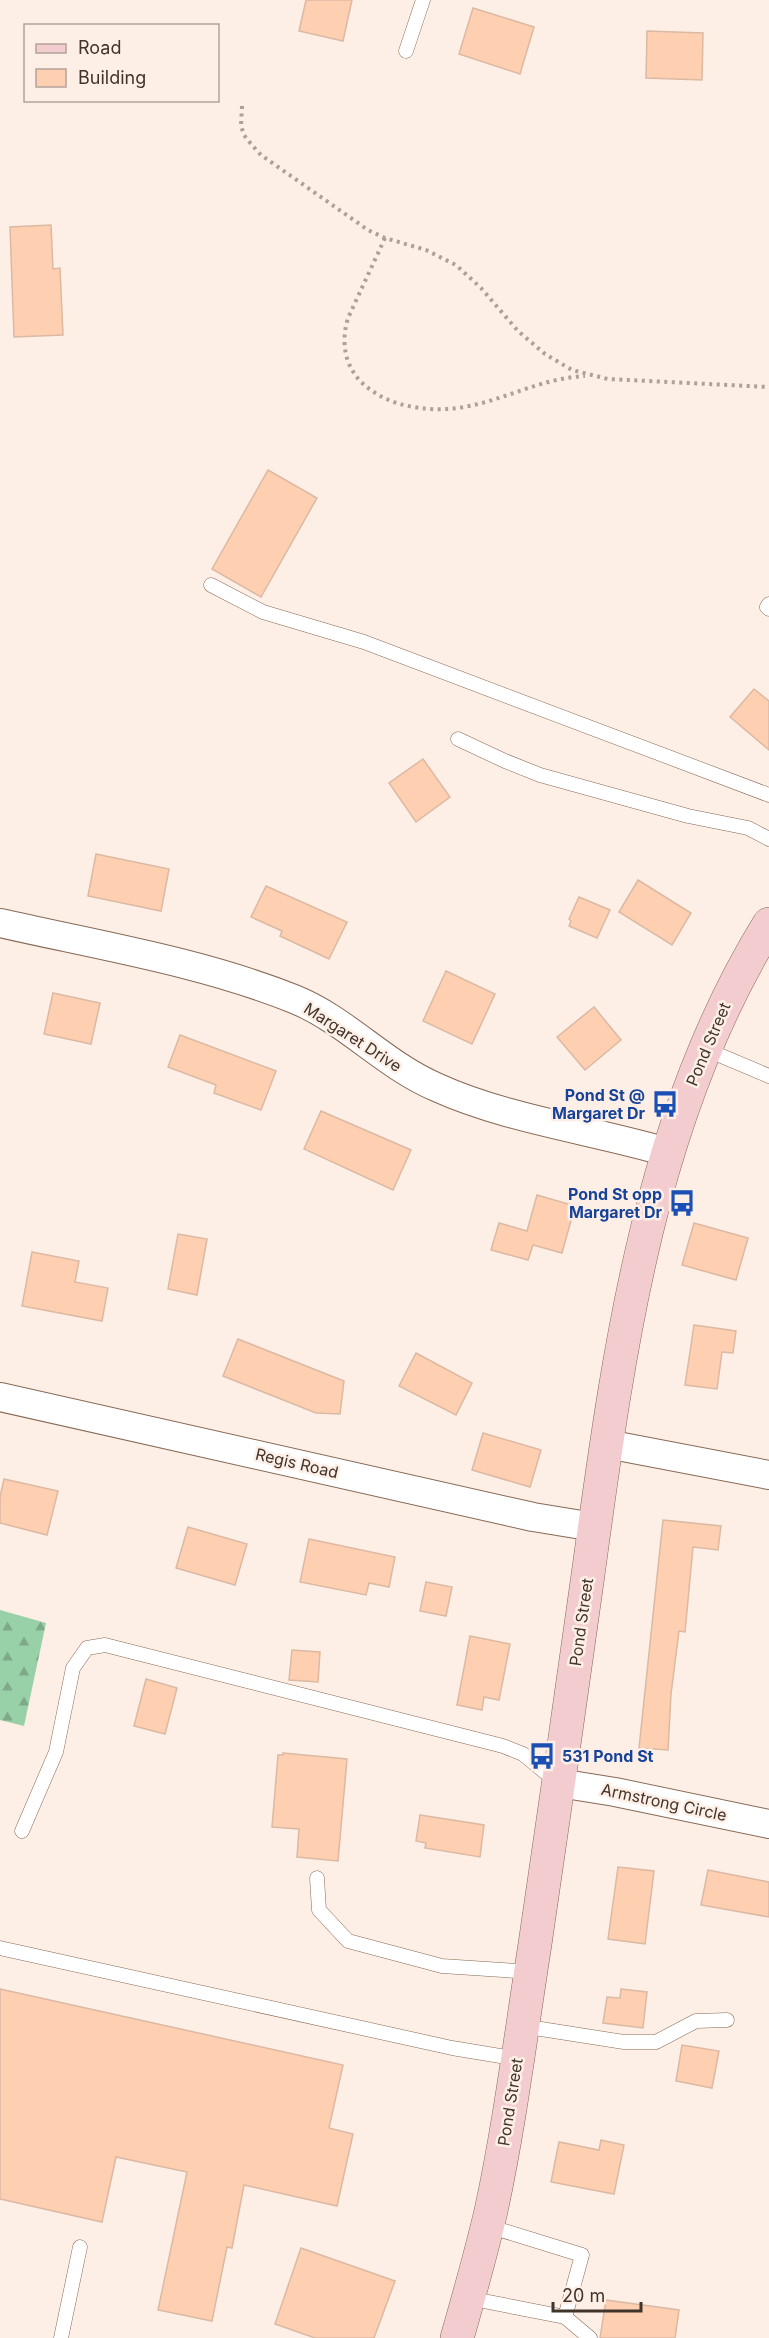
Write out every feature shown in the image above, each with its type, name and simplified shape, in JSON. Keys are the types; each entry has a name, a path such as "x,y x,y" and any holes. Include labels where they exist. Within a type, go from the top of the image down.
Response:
{"main road":[{"name":"Pond Street","path":"457,2338 487,2225 518,2059 594,1527 636,1277 667,1152 705,1049 734,986 769,924"}],"street":[{"name":"Margaret Drive","path":"0,923 189,966 267,989 317,1010 395,1066 456,1096 494,1108 667,1152"},
{"name":"Regis Road","path":"0,1397 533,1516 594,1527"},
{"path":"607,1444 769,1475"},
{"name":"Armstrong Circle","path":"559,1783 615,1792 769,1824"}],"lane":[{"path":"406,51 423,0"},
{"path":"211,585 263,612 364,642 769,795"},
{"path":"769,604 767,608 769,609"},
{"path":"459,739 540,775 688,816 748,828 769,838"},
{"path":"705,1049 769,1076"},
{"path":"22,1831 56,1752 73,1668 87,1648 105,1645 503,1746 523,1754 559,1783"},
{"path":"317,1878 319,1910 348,1941 442,1966 531,1972"},
{"path":"0,1948 452,2048 518,2059"},
{"path":"522,2026 624,2042 656,2042 696,2021 727,2020"},
{"path":"487,2225 582,2255 565,2317"},
{"path":"61,2338 80,2247"},
{"path":"468,2298 565,2317 590,2338"}],"path":[{"path":"242,106 241,126 244,135 261,155 368,230 385,238 426,250 456,265 481,288 518,331 572,370 589,376 628,381 769,387"},
{"path":"385,238 348,318 344,332 344,347 348,364 355,375 379,396 405,406 430,410 449,409 489,403 554,380 589,376"}],"green space":[{"path":"0,1610 46,1623 24,1726 0,1720"}],"building":[{"path":"306,0 352,0 343,41 299,31"},
{"path":"473,8 534,27 520,74 459,54"},
{"path":"647,31 703,33 702,80 646,78"},
{"path":"51,225 53,269 60,268 63,335 14,337 10,227"},
{"path":"268,470 317,498 261,597 212,569"},
{"path":"754,689 769,701 769,750 730,717"},
{"path":"423,759 450,797 416,822 389,783"},
{"path":"96,854 169,869 161,911 88,896"},
{"path":"638,880 691,913 672,945 619,912"},
{"path":"266,886 347,922 329,959 280,936 282,931 251,917"},
{"path":"579,897 610,910 597,938 569,926 571,921 569,919"},
{"path":"446,971 495,994 472,1044 423,1021"},
{"path":"53,993 100,1003 91,1044 44,1034"},
{"path":"594,1007 621,1040 585,1070 557,1037"},
{"path":"180,1035 276,1071 261,1110 214,1093 216,1085 168,1067"},
{"path":"321,1111 411,1150 393,1190 304,1149"},
{"path":"537,1195 575,1206 562,1253 533,1245 528,1260 491,1250 499,1223 527,1231"},
{"path":"694,1223 748,1238 736,1280 682,1265"},
{"path":"178,1234 207,1239 197,1295 168,1289"},
{"path":"32,1252 79,1261 75,1282 108,1288 102,1321 22,1306"},
{"path":"694,1325 736,1331 733,1353 722,1352 717,1389 685,1385"},
{"path":"238,1339 344,1381 340,1414 316,1413 223,1376"},
{"path":"416,1353 472,1383 456,1415 399,1386"},
{"path":"483,1433 541,1450 530,1487 472,1470"},
{"path":"4,1479 58,1491 47,1535 0,1523 0,1497"},
{"path":"663,1520 721,1526 718,1550 693,1547 685,1632 679,1631 671,1694 668,1750 639,1748"},
{"path":"188,1527 247,1544 235,1585 176,1568"},
{"path":"309,1539 395,1557 389,1587 369,1583 366,1595 300,1582"},
{"path":"426,1582 452,1587 446,1616 420,1611"},
{"path":"470,1636 510,1644 499,1700 484,1697 482,1710 457,1705"},
{"path":"292,1650 320,1652 318,1682 289,1680"},
{"path":"146,1679 177,1688 165,1734 134,1726"},
{"path":"283,1753 347,1759 338,1861 297,1857 299,1829 272,1827 278,1755 283,1755"},
{"path":"420,1815 484,1825 480,1857 425,1848 426,1843 416,1841"},
{"path":"618,1867 654,1871 645,1944 608,1939"},
{"path":"708,1870 769,1882 769,1917 701,1905"},
{"path":"0,1989 343,2065 329,2128 353,2134 337,2206 244,2185 232,2248 227,2247 212,2321 158,2310 187,2172 116,2157 102,2222 0,2199"},
{"path":"621,1989 647,1992 643,2028 603,2023 607,1997 620,1998"},
{"path":"682,2045 719,2051 712,2088 676,2081"},
{"path":"601,2140 624,2145 614,2194 551,2182 559,2142 599,2150"},
{"path":"301,2248 395,2281 374,2338 315,2338 275,2324"},
{"path":"606,2300 679,2310 675,2338 600,2338"}],"place":[{"name":"Pond St @ Margaret Dr","path":"665,1104"},
{"name":"Pond St opp Margaret Dr","path":"682,1203"},
{"name":"531 Pond St","path":"542,1756"}]}
